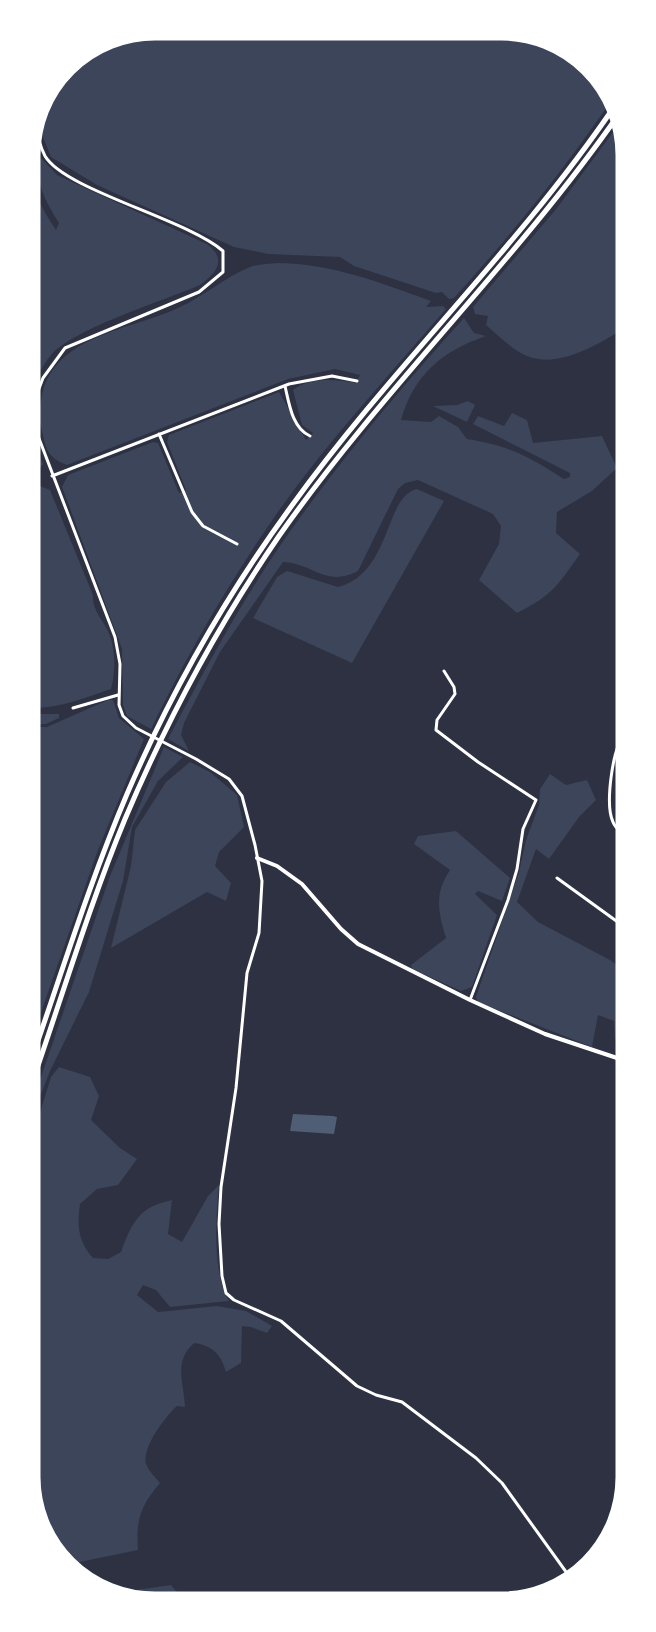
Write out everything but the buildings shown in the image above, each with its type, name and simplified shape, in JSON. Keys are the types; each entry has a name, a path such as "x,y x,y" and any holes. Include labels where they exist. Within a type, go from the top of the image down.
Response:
{"highway":[{"path":"39,1040 85,904 128,793 168,707 225,605 268,539 320,467 538,208 609,113"},
{"path":"39,1066 124,822 181,699 231,611 279,537 326,474 534,227 612,123"}],"street":[{"path":"39,391 52,361 65,348 199,292 223,272 224,262 223,250 216,244 62,172 46,157 40,141"},
{"path":"52,476 285,386 332,376 357,381"},
{"path":"285,386 293,417 304,433 310,436"},
{"path":"159,434 192,512 203,526 237,544"},
{"path":"39,439 117,644 120,664 118,695 123,716 136,728 186,753 229,779 242,796 262,880 259,933 246,973 236,1088 221,1187 219,1224 222,1276 226,1293 234,1300 281,1321 357,1386 376,1395 402,1402 476,1458 502,1483 567,1573"},
{"path":"444,671 454,687 455,694 436,720 436,730 478,762 536,800 524,830 518,869 508,900 470,1000"},
{"path":"73,708 118,695"},
{"path":"617,749 614,755 610,813 617,827"},
{"path":"257,858 277,866 302,884 341,929 358,944 470,1000 545,1034 617,1058"},
{"path":"556,878 617,922"}],"shaded area":[{"path":"501,39 524,41 553,51 572,63 593,84 607,107 575,152 516,227 454,298 449,299 442,292 436,293 354,266 340,257 268,254 234,247 97,185 51,157 41,132 58,90 78,68 97,54 117,45 140,40"},
{"path":"614,131 617,155 617,333 578,353 565,357 540,359 527,356 511,346 486,325 488,316 475,314 473,307 557,208"},
{"path":"41,158 57,175 207,244 217,255 218,261 215,271 200,285 80,334 52,354 39,374 39,201 56,230 59,223 42,192 39,175"},
{"path":"277,263 317,266 355,275 431,301 426,307 443,306 446,309 340,432 280,509 244,562 211,617 151,729 127,716 123,705 122,649 62,487 68,475 153,442 158,443 179,493 186,490 167,442 169,435 279,392 306,440 313,433 302,425 293,390 315,381 332,380 356,383 360,375 335,369 288,379 67,465 55,459 46,446 40,419 42,395 50,375 62,359 78,347 97,337 178,308 250,267"},
{"path":"464,318 474,333 486,336 456,349 432,367 414,390 401,420 431,422 439,416 458,427 467,439 518,453 564,479 570,477 570,473 473,424 478,416 504,426 512,413 527,420 533,443 602,436 617,468 592,491 557,512 556,533 580,554 566,574 547,595 517,613 479,580 499,544 501,526 493,514 418,480 405,483 398,489 358,571 347,576 328,576 303,566 283,562 220,652 184,723 181,735 189,751 168,739 241,606 291,530 374,422"},
{"path":"468,401 475,405 467,422 433,406 457,405"},
{"path":"39,453 43,464 39,470"},
{"path":"39,486 50,490 93,595 95,609 110,636 114,659 111,689 71,702 40,708"},
{"path":"417,489 444,501 352,663 253,618 277,577 287,571 338,587 356,579 378,552 398,505 406,495"},
{"path":"108,700 113,700 119,718 144,739 98,850 39,1018 39,727 47,727"},
{"path":"39,714 59,714 59,718 39,724"},
{"path":"164,747 183,757 158,781 132,827 123,881 89,992 50,1071 39,1099 39,1083 110,876"},
{"path":"190,762 210,772 237,795 244,827 219,852 215,866 231,883 226,901 207,892 111,948 131,866 135,830 166,782"},
{"path":"550,774 566,785 587,780 596,800 579,817 549,859 536,849 517,902 538,922 617,965 617,1040 614,1021 598,1015 592,1047 478,1002 476,997 519,872 526,840 539,805 540,789"},
{"path":"456,831 510,878 502,901 478,891 475,894 497,915 472,987 461,991 412,969 411,965 446,938 439,903 442,887 450,870 414,844 418,836"},
{"path":"59,1067 90,1077 99,1096 91,1120 120,1148 137,1159 118,1185 97,1189 80,1204 80,1233 84,1245 93,1258 108,1259 121,1252 138,1217 152,1207 172,1200 168,1234 182,1242 208,1196 219,1185 216,1244 220,1275 229,1301 170,1307 156,1290 143,1285 137,1295 158,1312 217,1306 246,1311 272,1326 267,1333 242,1326 241,1363 226,1372 219,1356 206,1346 194,1343 188,1350 181,1373 185,1407 177,1406 172,1411 147,1449 146,1464 160,1483 148,1499 141,1514 138,1550 77,1563 63,1548 48,1522 40,1492 39,1477 39,1116 51,1077"},
{"path":"293,1114 337,1117 334,1134 290,1131"},
{"path":"171,1585 178,1593 155,1593 131,1591"}]}
